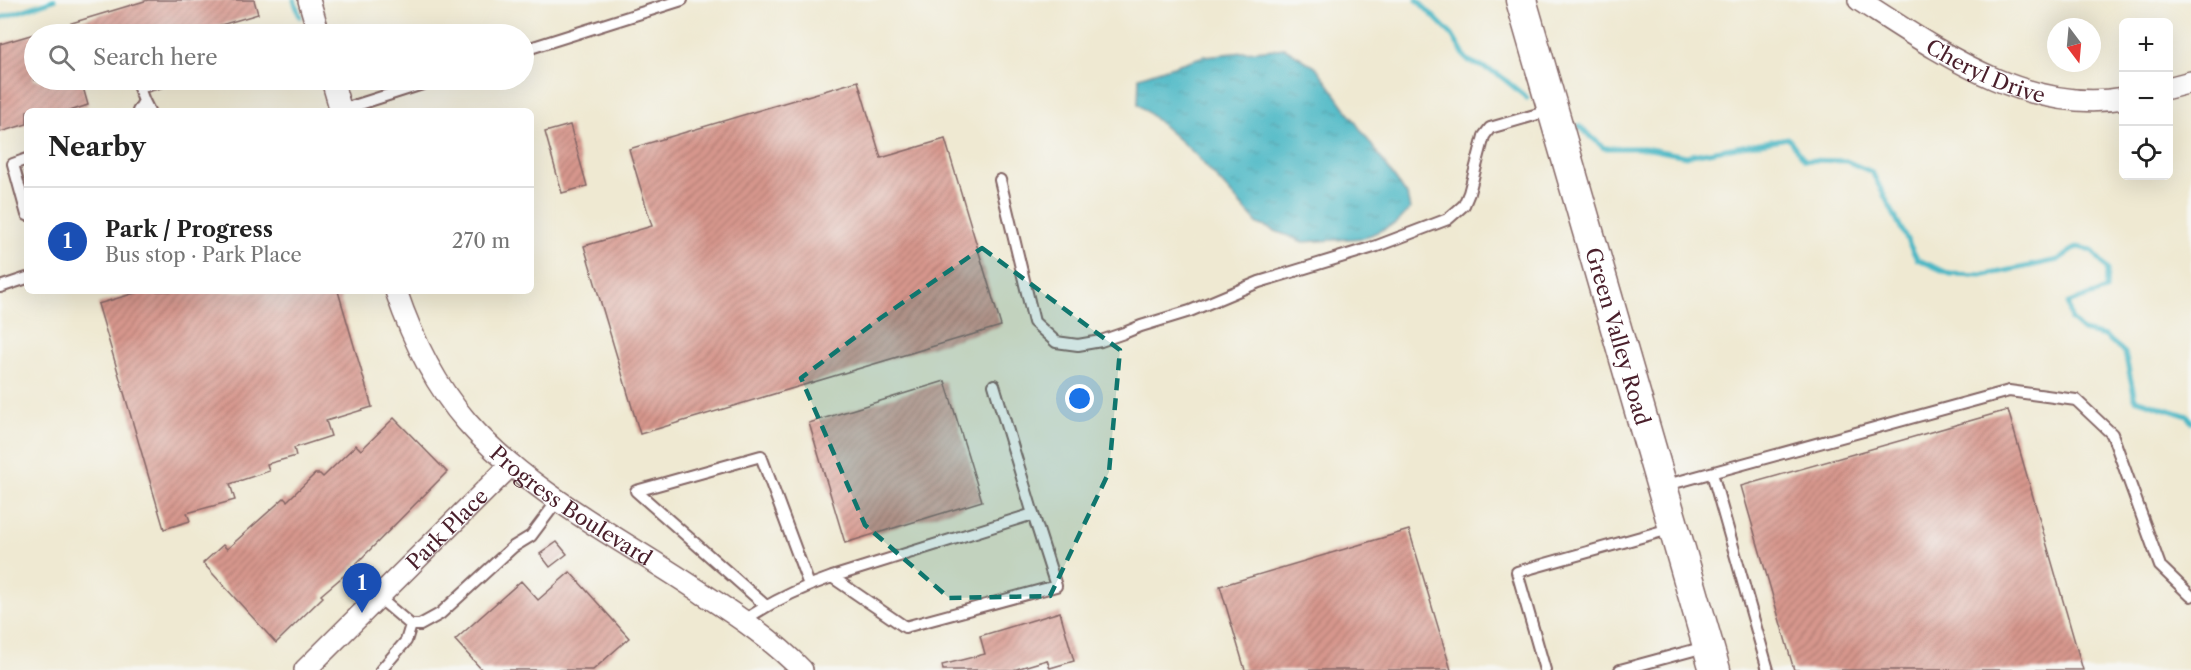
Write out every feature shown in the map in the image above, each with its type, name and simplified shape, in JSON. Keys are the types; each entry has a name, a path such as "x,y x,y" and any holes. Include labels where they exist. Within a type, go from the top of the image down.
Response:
{"street":[{"path":"309,0 315,24"},
{"name":"Green Valley Road","path":"1521,0 1712,658"},
{"name":"Cheryl Drive","path":"1859,0 1934,48 2004,84 2055,98 2107,101 2119,99"},
{"path":"2173,87 2191,82"},
{"path":"335,90 339,108"},
{"name":"Progress Boulevard","path":"397,294 420,348 450,399 473,428 511,465 558,500 675,574 743,621 802,670"},
{"name":"Park Place","path":"305,670 511,465"}],"lane":[{"path":"534,48 682,0"},
{"path":"140,90 146,106"},
{"path":"349,108 404,90"},
{"path":"1000,180 1034,322 1056,342 1078,345 1101,341 1190,311 1259,282 1377,246 1448,219 1464,206 1484,136 1490,128 1553,110"},
{"path":"24,160 13,164 24,204"},
{"path":"0,287 24,279"},
{"path":"832,577 905,627 1056,586 994,385"},
{"path":"1662,486 2009,391 2076,400 2112,434 2160,566 2191,596"},
{"path":"766,606 636,491 761,456 809,585"},
{"path":"1712,473 1768,670"},
{"path":"378,597 411,625 420,625 440,614 513,547 531,536 558,500"},
{"path":"743,621 766,606 809,585 1033,514"},
{"path":"1545,670 1517,572 1674,528"},
{"path":"381,670 406,641 411,625"},
{"path":"1620,670 1712,658"}],"highlighted area":[{"path":"982,248 1120,350 1109,472 1050,596 949,598 865,525 801,378 882,317"}],"water":[{"path":"1285,48 1317,68 1407,195 1410,209 1397,223 1364,238 1303,242 1258,224 1194,153 1138,104 1139,77 1204,56"}],"building":[{"path":"148,0 254,0 258,14 224,24 68,24"},
{"path":"24,37 24,90 84,90 88,105 79,108 24,108 24,125 0,132 0,44"},
{"path":"858,81 881,158 945,139 1001,326 640,434 584,246 652,226 629,149"},
{"path":"570,125 587,186 562,193 545,132"},
{"path":"132,294 339,294 372,407 326,421 331,436 294,448 296,456 267,464 269,471 230,484 235,500 187,513 190,521 164,529 98,304"},
{"path":"945,381 982,501 845,543 809,423"},
{"path":"2008,410 2083,670 1794,670 1741,486"},
{"path":"394,418 447,472 348,572 321,595 323,597 276,643 203,563 223,545 227,549 284,498 287,501 315,474 323,477 356,445 361,450"},
{"path":"1409,530 1451,670 1245,670 1220,586"},
{"path":"557,542 567,554 550,567 540,554"},
{"path":"570,572 629,638 593,670 482,670 455,640 521,581 538,600"},
{"path":"1060,612 1074,661 1050,668 1047,660 1013,670 943,670 942,665 985,654 980,636"}],"waterway":[{"path":"0,18 54,0"},
{"path":"294,0 300,17"},
{"path":"1417,0 1452,35 1467,60 1498,74 1527,98"},
{"path":"1579,126 1604,148 1644,148 1686,156 1788,138 1805,160 1846,161 1872,172 1917,259 1950,274 1985,275 2058,260 2077,247 2092,250 2107,269 2106,290 2068,303 2071,320 2083,331 2105,336 2125,353 2135,399 2188,416 2191,422"}],"place":[{"name":"Park / Progress","path":"362,613"}]}
